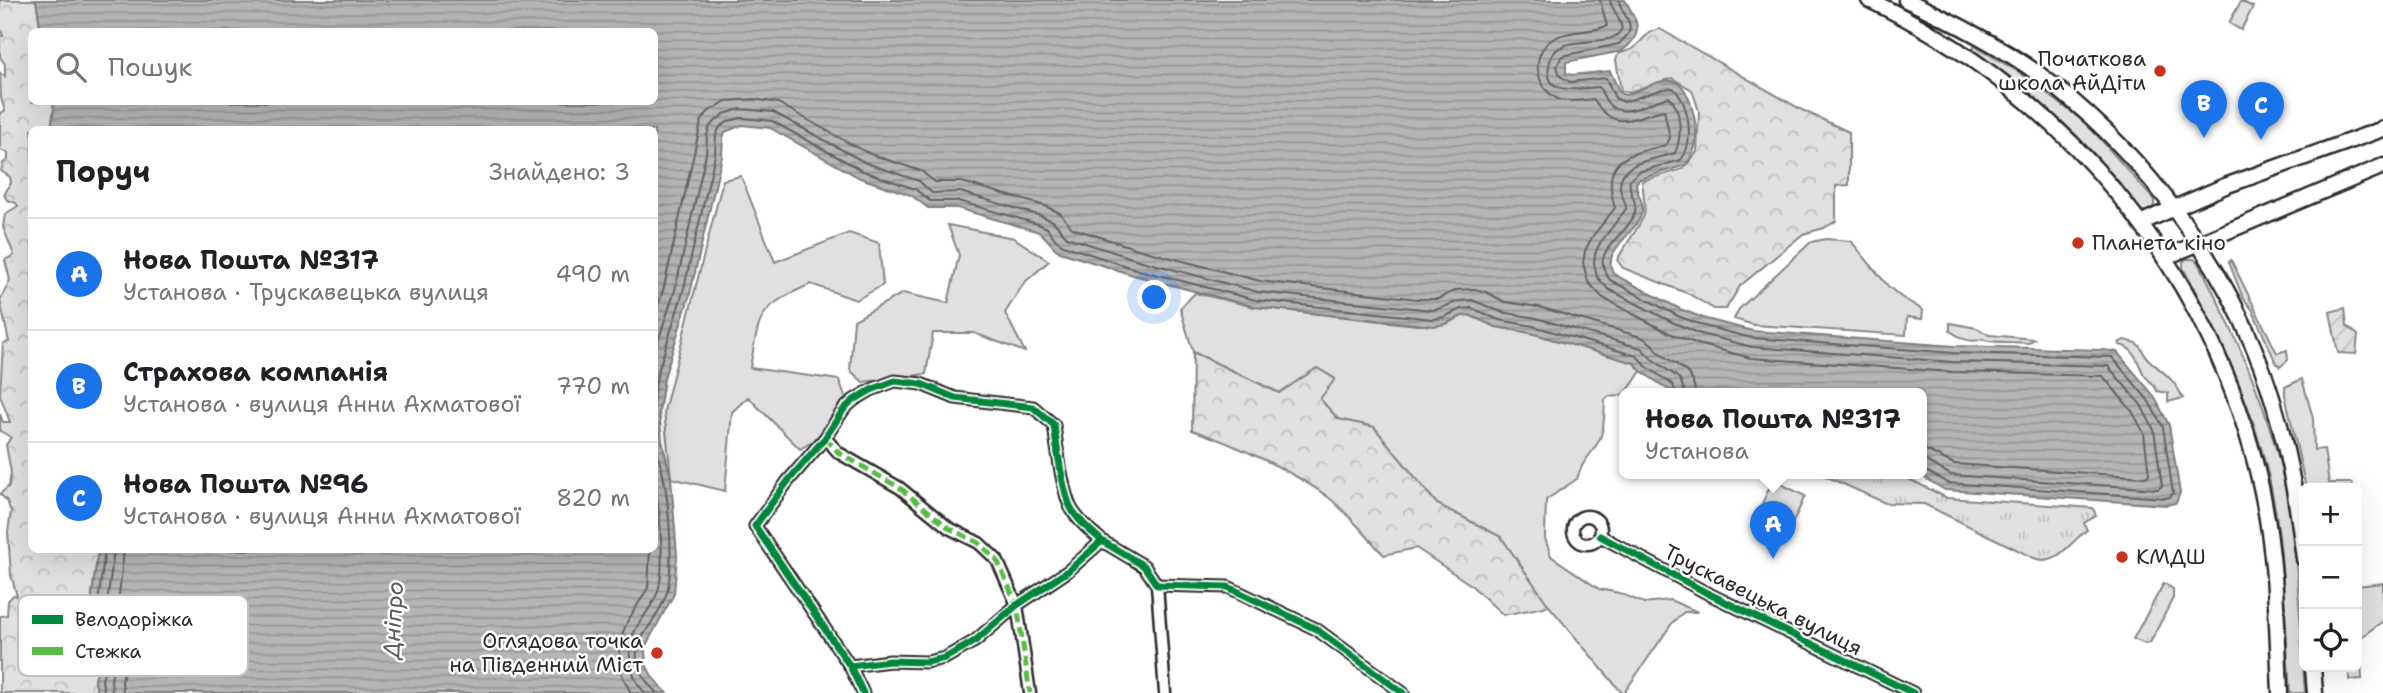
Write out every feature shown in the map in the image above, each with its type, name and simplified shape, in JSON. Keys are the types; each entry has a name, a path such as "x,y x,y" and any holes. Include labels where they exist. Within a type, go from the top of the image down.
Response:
{"main road":[{"path":"1869,0 1943,40 2034,107 2067,136 2090,162 2166,257 2219,358 2238,404 2255,462 2271,549 2280,693"},
{"path":"1906,0 2008,55 2065,94 2116,141 2173,207 2198,243 2240,316 2255,349 2272,399 2292,477 2302,546"},
{"path":"2140,223 2225,186 2383,129"},
{"path":"2166,257 2383,166"},
{"path":"2313,672 2315,693"}],"street":[{"path":"863,693 850,666 755,526 788,481 825,438 844,409 871,390 895,381 921,384 955,398 1033,407 1054,425 1056,448 1070,507 1083,524 1102,541 1144,566 1157,585 1166,693"},
{"path":"825,438 839,453 900,488 950,528 979,542 997,560 1017,605 1030,693"},
{"name":"Трускавецька вулиця","path":"1600,536 1707,593 1913,693"},
{"path":"850,666 890,661 927,662 945,658 975,641 1017,605 1068,572 1102,541"},
{"path":"1157,585 1228,587 1316,629 1403,693"}],"green space":[{"path":"0,0 36,0 41,28 28,28 28,105 53,105 54,109 51,126 28,126 28,553 98,553 92,595 18,595 18,676 96,676 97,693 0,693 0,616 7,615 8,601 13,595 17,596 11,575 8,532 11,512 7,501 0,494 9,486 11,472 6,445 11,437 0,431 0,414 3,422 10,422 0,395 3,343 9,342 0,300 10,280 5,260 14,255 3,227 5,214 18,206 4,195 11,183 10,177 1,171 3,163 8,160 8,153 0,150 0,113 5,111 1,98 0,73 5,77 5,64 0,57 0,36 3,36 0,26"},
{"path":"2241,1 2253,7 2241,30 2229,23"},
{"path":"1660,29 1802,110 1849,132 1849,185 1836,186 1836,221 1824,228 1803,234 1740,286 1726,309 1714,309 1689,294 1623,268 1617,260 1644,215 1642,181 1683,169 1697,152 1699,111 1692,90 1672,78 1629,92 1621,91 1616,60 1618,54 1633,49 1650,32"},
{"path":"1974,46 2022,74 2088,125 2154,200 2154,206 2146,212 2141,210 2077,136 2014,80 1973,50"},
{"path":"741,176 775,262 849,233 879,243 883,285 856,300 811,284 780,300 764,314 756,335 750,368 839,380 847,401 817,439 800,449 748,397 732,412 725,491 671,478 664,411 723,180"},
{"path":"948,225 1014,238 1049,261 1024,283 1005,313 1025,352 974,333 933,333 926,374 863,382 850,370 854,320 903,293 948,303 959,255"},
{"path":"1826,239 1851,241 1888,286 1923,310 1922,319 1907,317 1906,335 1754,325 1734,319 1739,309 1811,242"},
{"path":"2186,259 2194,259 2199,263 2242,352 2275,445 2293,537 2299,599 2299,672 2304,672 2305,693 2290,693 2278,528 2255,426 2230,361 2183,268"},
{"path":"2231,260 2277,353 2287,350 2288,360 2280,367 2252,309 2243,298 2229,262"},
{"path":"1195,293 1255,307 1416,325 1446,324 1469,315 1496,327 1531,333 1635,363 1641,371 1629,388 1619,388 1619,396 1609,396 1605,400 1601,434 1577,479 1546,500 1545,538 1551,556 1599,589 1619,593 1644,603 1670,600 1698,612 1684,612 1673,622 1626,693 1622,693 1549,606 1501,537 1437,504 1374,427 1338,419 1320,399 1334,378 1317,368 1280,393 1193,352 1180,308"},
{"path":"2345,308 2347,326 2358,335 2356,354 2338,353 2330,312"},
{"path":"1950,323 1977,328 1989,335 2034,339 2029,343 1969,340 1950,331"},
{"path":"2124,340 2139,345 2149,360 2172,381 2183,398 2168,402 2168,393 2157,391 2132,352 2120,345"},
{"path":"1193,352 1279,393 1317,368 1335,379 1320,399 1338,419 1374,427 1437,504 1501,537 1549,606 1503,615 1471,585 1416,548 1384,555 1350,517 1314,487 1244,450 1192,430"},
{"path":"2302,379 2313,418 2314,450 2324,449 2329,483 2305,483 2285,387"},
{"path":"1832,479 1909,479 1947,498 2093,508 2096,516 2084,523 2087,530 2063,552 2042,560 1924,504 1885,503"},
{"path":"1773,480 1805,496 1784,542 1751,527"},
{"path":"2164,583 2173,589 2173,598 2150,643 2145,644 2133,639"},
{"path":"2383,583 2383,621 2362,637 2362,609 2362,585"},
{"path":"2349,672 2362,672 2362,679 2349,680"}],"water":[{"name":"Дніпро","path":"36,0 1625,0 1637,27 1630,45 1622,51 1566,62 1566,73 1571,75 1610,71 1620,93 1625,95 1661,82 1673,81 1679,84 1691,106 1696,139 1693,153 1686,165 1640,179 1636,183 1642,211 1634,227 1611,258 1615,275 1680,309 1753,331 1954,346 2117,352 2154,396 2169,425 2180,493 2176,503 2166,505 1945,490 1926,479 1927,388 1666,388 1634,363 1531,333 1496,327 1469,315 1434,326 1255,307 1133,275 1060,252 1036,231 957,208 928,208 911,195 860,178 770,128 742,125 725,132 723,138 722,156 690,294 664,378 659,412 662,441 671,478 677,556 674,594 645,647 646,665 653,678 667,693 97,693 96,676 248,676 248,595 92,595 98,553 658,553 658,126 51,126 53,105 658,105 658,28 41,28"}],"marked path":[{"path":"825,438 839,453 900,488 949,528 979,543 997,560 1017,605 1030,693"}],"cycle path":[{"path":"850,666 890,661 927,662 945,658 975,641 1017,605 1068,571 1102,541 1081,522 1071,508 1063,480 1054,425 1033,407 955,398 921,384 895,381 871,390 844,409 825,438 788,481 755,526 850,666 863,693"},
{"path":"1600,536 1707,593 1913,693"},
{"path":"1102,541 1144,566 1157,585 1228,587 1316,629 1403,693"}],"place":[{"name":"Початкова школа АйДіти","path":"2160,71"},
{"name":"Страхова компанія","path":"2204,138"},
{"name":"Нова Пошта №96","path":"2261,140"},
{"name":"Планета кіно","path":"2078,243"},
{"name":"КМДШ","path":"2122,557"},
{"name":"Нова Пошта №317","path":"1773,559"},
{"name":"Оглядова точка на Південний Міст","path":"657,653"}]}
